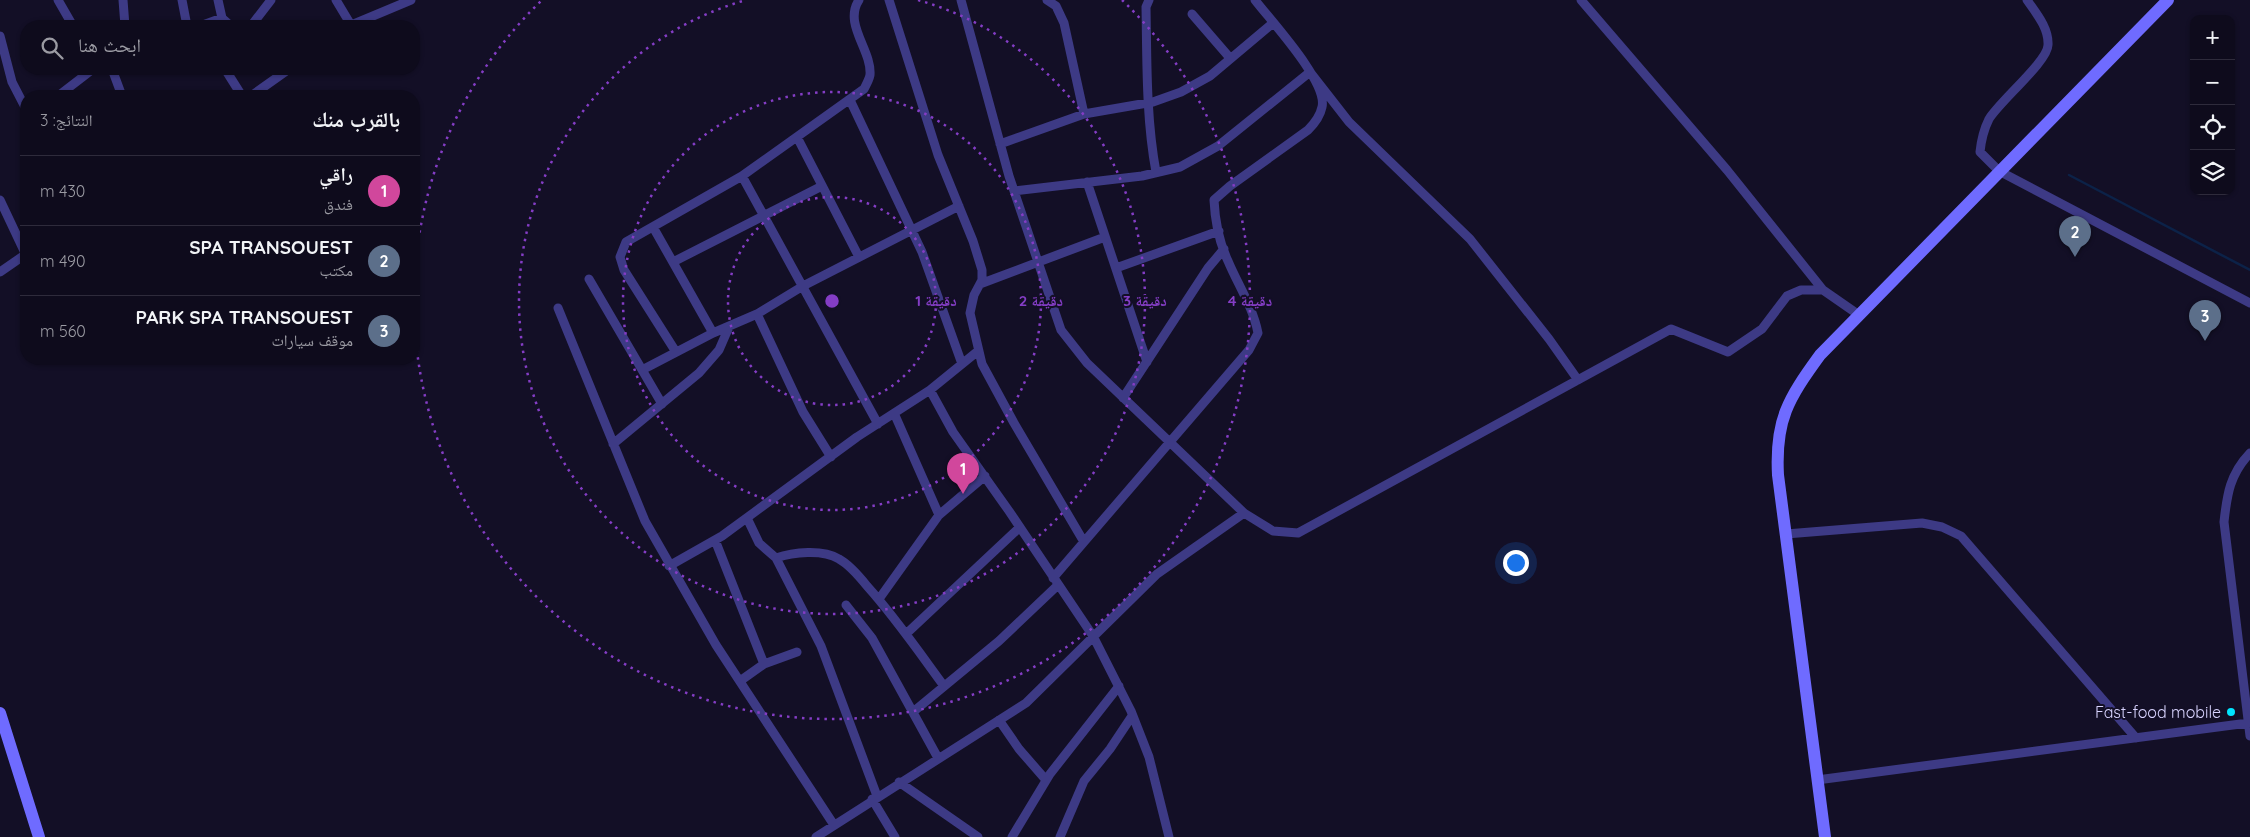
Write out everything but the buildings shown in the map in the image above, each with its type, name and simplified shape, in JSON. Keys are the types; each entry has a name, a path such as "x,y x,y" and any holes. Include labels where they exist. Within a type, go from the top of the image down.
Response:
{"street":[{"path":"58,0 70,20"},
{"path":"123,0 125,20"},
{"path":"182,0 186,20"},
{"path":"216,20 222,18 218,0"},
{"path":"257,20 272,0"},
{"path":"336,0 347,20"},
{"path":"361,20 390,4 411,0"},
{"path":"676,352 624,270 620,257 626,242 742,176 864,89 870,77 870,64 854,18 856,5 859,0"},
{"path":"889,0 938,155 982,270 980,284 974,295 970,312 982,364 1014,424 1084,542"},
{"path":"961,0 1014,191 1060,330 1086,363 1244,513 1274,532 1298,533 1671,329 1728,352 1762,329 1786,296 1801,290 1823,290"},
{"path":"1047,0 1056,6 1064,23 1084,114"},
{"path":"1149,0 1146,7 1148,103 1150,141 1156,172"},
{"path":"1255,0 1350,122 1470,240 1549,339 1578,380"},
{"path":"1581,0 1727,170 1823,290 1859,315"},
{"path":"2027,0 2046,31 2048,47 2041,60 1989,120 1980,152 1999,171 2250,303"},
{"path":"1825,837 1777,454 1782,420 1788,402 1820,355 2168,0"},
{"path":"1192,14 1230,58"},
{"path":"1000,144 1084,114 1148,103 1181,92 1210,76 1273,23"},
{"path":"0,36 12,82 20,97"},
{"path":"1014,191 1087,182 1180,167 1218,146 1310,72"},
{"path":"913,712 999,641 1055,581 1084,542 1248,350 1258,333 1252,311 1227,259 1218,232 1214,200 1316,122 1322,106 1321,93 1310,72"},
{"path":"66,90 85,75"},
{"path":"114,75 120,90"},
{"path":"229,75 238,90"},
{"path":"259,90 281,75"},
{"path":"850,100 922,252 962,364"},
{"path":"797,137 859,257"},
{"path":"742,176 878,424"},
{"path":"1087,182 1147,362"},
{"path":"673,262 822,186"},
{"path":"0,200 20,242"},
{"path":"642,370 713,333 757,314 803,286 959,206"},
{"path":"653,227 713,333"},
{"path":"1116,268 1218,232"},
{"path":"980,284 1105,237"},
{"path":"1123,398 1208,268 1224,248"},
{"path":"0,272 20,259"},
{"path":"589,279 662,404"},
{"path":"558,308 645,521 669,566 740,681 834,825"},
{"path":"757,314 802,412 831,457"},
{"path":"613,444 699,373 719,350 729,327"},
{"path":"669,566 715,540 747,518 878,424 930,390 978,351"},
{"path":"930,390 953,432 1093,636 1119,686 1149,757 1169,837"},
{"path":"894,413 939,515"},
{"path":"2250,453 2240,464 2227,493 2224,522 2250,736"},
{"path":"879,599 939,515 984,476"},
{"path":"816,837 899,782 1026,703 1157,574 1244,513"},
{"path":"747,518 759,543 776,558 821,646 875,798 895,837"},
{"path":"1786,534 1922,523 1942,527 1961,536 2136,738"},
{"path":"906,634 1020,527"},
{"path":"715,540 764,664"},
{"path":"776,558 794,552 821,554 838,558 854,571 879,599 944,686"},
{"path":"846,605 872,638 938,758"},
{"path":"740,681 764,664 796,652"},
{"path":"1012,837 1046,780 1119,686"},
{"path":"0,713 39,837"},
{"path":"1060,837 1084,781 1110,749 1132,716"},
{"path":"998,720 1019,749 1046,780"},
{"path":"1817,780 2248,723"},
{"path":"899,782 978,837"}],"waterway":[{"path":"2069,175 2250,270"}],"place":[{"name":"SPA TRANSOUEST","path":"2075,257"},
{"name":"PARK SPA TRANSOUEST","path":"2205,341"},
{"name":"راقي","path":"963,494"},
{"name":"Fast-food mobile","path":"2231,712"}]}
